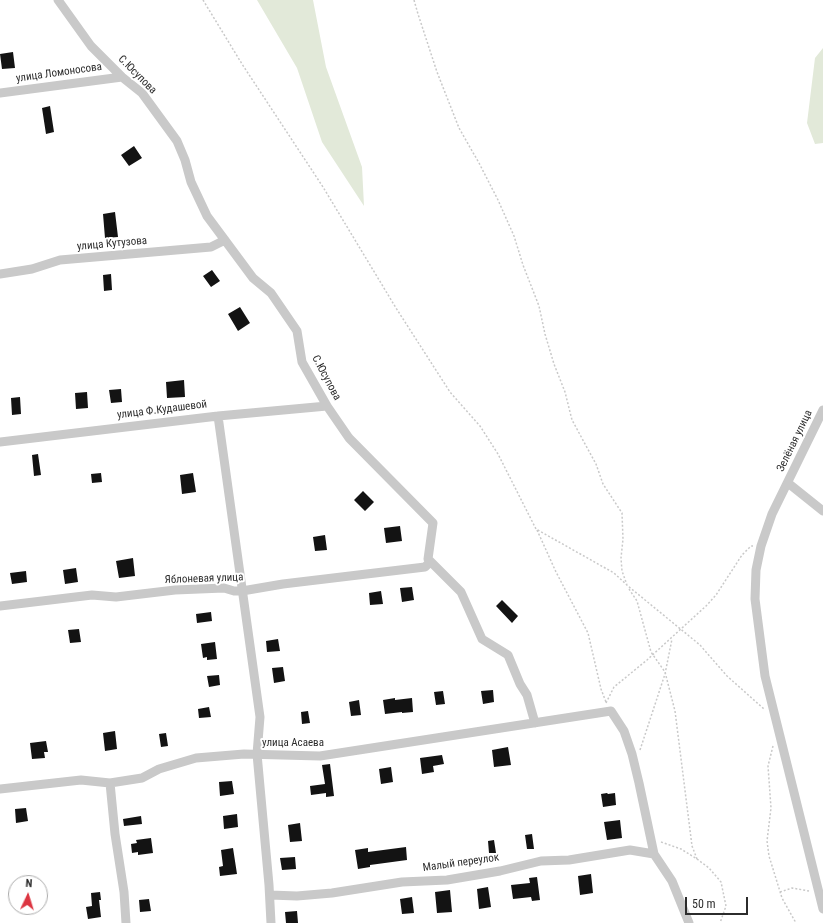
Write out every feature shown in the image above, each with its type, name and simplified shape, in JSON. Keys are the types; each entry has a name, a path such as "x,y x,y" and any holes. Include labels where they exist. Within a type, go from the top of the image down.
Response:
{"street":[{"name":"С.Юсупова","path":"58,0 91,46 142,93 177,141 186,160 190,182 208,216 253,278 271,293 297,331 302,362 327,406 349,438 433,523 428,560 430,562"},
{"name":"улица Ломоносова","path":"0,93 122,76"},
{"name":"улица Кутузова","path":"0,274 32,269 60,260 204,248 211,247 225,240"},
{"name":"улица Ф.Кудашевой","path":"0,442 218,416 327,406"},
{"name":"Зелёная улица","path":"823,410 772,514 761,546 756,570 755,599 765,676 823,909"},
{"path":"218,416 260,717 257,754 272,923"},
{"path":"788,483 823,511"},
{"path":"430,562 461,592 482,639 508,655 520,684 527,695 535,723"},
{"name":"Яблоневая улица","path":"0,606 92,595 116,597 175,590 224,588 234,591 242,591 283,584 425,567 430,562"},
{"path":"609,707 624,732 632,754 654,854 672,881 689,923"},
{"name":"улица Асаева","path":"0,789 81,780 110,783 142,778 159,769 196,758 244,754 320,756 535,723 609,707"},
{"path":"110,783 115,834 124,892 126,923"},
{"name":"Малый переулок","path":"270,895 297,896 332,893 402,882 447,880 500,871 541,861 569,860 630,850 654,854"}],"path":[{"path":"203,0 242,64 323,187 396,308 450,392 480,426 498,454 588,633 601,689 609,707"},
{"path":"414,0 437,72 459,128 498,200 514,236 523,265 539,306 545,334 554,364 565,392 572,420 596,464 603,484 622,513 622,571 628,586 637,601 651,652 654,654 665,672 675,711 692,846 697,859"},
{"path":"536,529 614,573 680,630 700,645 726,676 776,718"},
{"path":"609,707 614,687 654,654 706,606 716,595 742,555 751,546 761,546"},
{"path":"639,755 665,672 672,637"},
{"path":"779,732 774,742 768,766 771,808 767,841 768,856 780,892 796,923"},
{"path":"651,842 664,842 681,849 709,868 721,882 726,906 720,923"},
{"path":"780,892 792,888 819,892"}],"green space":[{"path":"257,0 313,0 326,67 362,167 364,206 322,142 297,68"},
{"path":"823,48 823,143 815,144 807,123 815,58"}],"building":[{"path":"13,52 15,68 2,69 0,54"},
{"path":"50,106 54,132 46,134 42,108"},
{"path":"134,146 142,158 129,166 121,155"},
{"path":"115,212 118,237 105,238 103,214"},
{"path":"212,270 220,281 211,287 203,276"},
{"path":"111,274 112,290 104,291 103,275"},
{"path":"240,307 250,323 238,331 228,314"},
{"path":"184,380 185,397 167,398 166,382"},
{"path":"121,389 122,402 111,403 109,390"},
{"path":"87,392 88,408 76,409 75,393"},
{"path":"20,397 21,414 12,415 11,398"},
{"path":"38,454 41,475 34,476 32,455"},
{"path":"101,473 102,482 92,483 91,474"},
{"path":"193,473 196,492 182,494 180,475"},
{"path":"363,491 374,502 365,511 354,500"},
{"path":"400,526 402,541 386,543 384,528"},
{"path":"325,535 327,550 315,551 313,537"},
{"path":"133,558 135,576 119,578 116,561"},
{"path":"76,568 78,582 65,584 63,570"},
{"path":"26,571 27,582 12,584 10,573"},
{"path":"412,587 414,600 402,602 400,588"},
{"path":"381,591 383,604 370,605 369,593"},
{"path":"502,600 518,616 512,623 496,606"},
{"path":"211,612 212,621 197,623 196,614"},
{"path":"79,629 81,642 70,643 68,630"},
{"path":"278,639 280,651 267,652 266,641"},
{"path":"215,642 217,659 207,660 207,657 203,658 201,644"},
{"path":"283,667 285,681 274,683 272,668"},
{"path":"219,675 220,685 209,687 207,676"},
{"path":"493,690 494,702 483,704 481,691"},
{"path":"443,691 445,704 436,705 434,692"},
{"path":"395,698 395,700 412,698 413,712 385,714 383,700"},
{"path":"359,700 361,715 351,716 349,702"},
{"path":"209,707 211,717 199,718 198,709"},
{"path":"308,711 310,723 302,724 301,712"},
{"path":"115,731 117,749 105,751 103,733"},
{"path":"166,733 168,746 161,747 159,734"},
{"path":"46,741 48,752 44,752 45,758 32,759 30,743"},
{"path":"508,747 511,765 494,767 492,750"},
{"path":"442,755 444,764 433,766 434,772 422,774 420,758"},
{"path":"330,764 334,796 326,797 326,793 311,795 310,786 325,784 322,765"},
{"path":"391,767 393,782 381,784 379,769"},
{"path":"232,781 234,794 220,796 219,782"},
{"path":"615,793 616,805 603,807 601,794"},
{"path":"26,808 28,821 16,823 15,809"},
{"path":"237,814 238,827 224,829 223,816"},
{"path":"141,816 142,824 124,826 123,819"},
{"path":"620,820 622,838 607,840 604,822"},
{"path":"300,823 302,841 290,842 288,825"},
{"path":"532,834 534,849 527,849 525,835"},
{"path":"151,838 153,853 138,855 138,852 132,853 131,844 137,843 136,840"},
{"path":"494,840 496,853 489,853 488,841"},
{"path":"406,847 407,860 370,865 370,867 358,869 355,850 368,848 368,852"},
{"path":"233,848 237,874 220,876 219,867 223,866 221,850"},
{"path":"295,857 296,869 282,870 280,858"},
{"path":"591,874 593,893 580,895 578,876"},
{"path":"537,877 540,900 532,901 531,897 513,899 511,885 530,883 529,878"},
{"path":"488,887 491,907 479,909 477,889"},
{"path":"450,890 452,912 437,913 435,892"},
{"path":"100,892 101,900 99,900 101,917 88,919 86,907 92,906 91,893"},
{"path":"412,897 414,913 402,914 400,899"},
{"path":"149,899 151,911 140,912 139,900"},
{"path":"297,911 298,923 286,923 285,912"}]}
